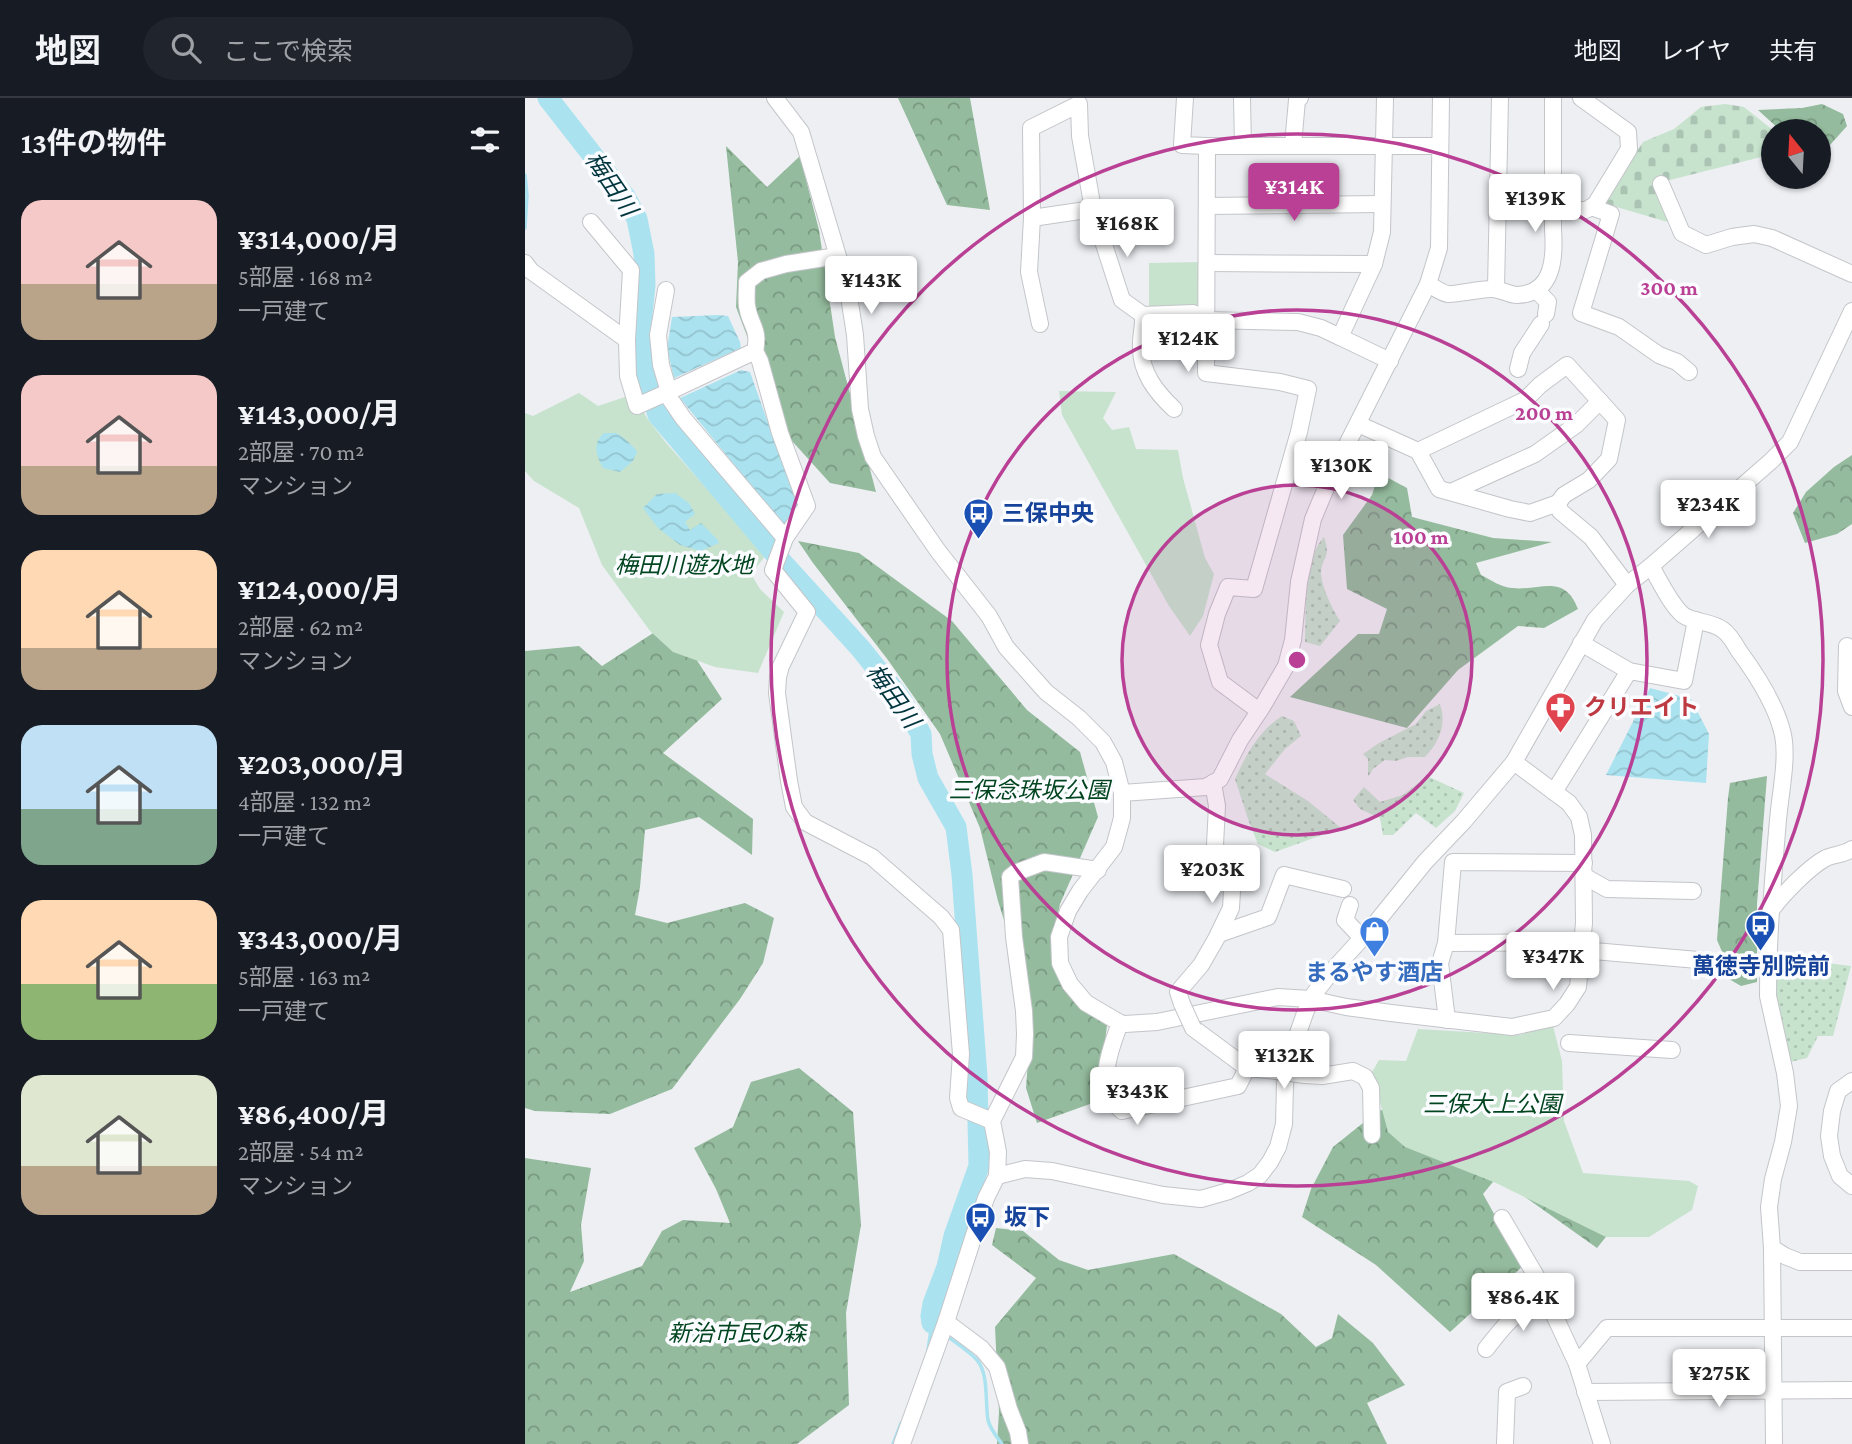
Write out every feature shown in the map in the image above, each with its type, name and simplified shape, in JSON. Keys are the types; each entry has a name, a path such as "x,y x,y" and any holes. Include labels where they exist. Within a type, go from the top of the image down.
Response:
{"street":[{"path":"775,98 801,132 848,290 855,335 860,409 873,457 937,551 989,616 1006,646 1046,692 1079,718 1103,742 1114,762 1122,793 1122,818 1114,847 1080,891 1068,911 1059,937 1060,963 1070,984 1086,1003 1120,1023 1157,1022 1278,997 1512,1027 1554,1018 1578,987 1583,946 1583,835 1579,817 1569,803 1514,762"},
{"path":"1185,98 1182,145 1383,148 1440,146"},
{"path":"1242,98 1243,146"},
{"path":"1293,145 1297,100 1300,98"},
{"path":"1340,337 1374,264 1382,232 1385,98"},
{"path":"1122,793 1206,787 1220,779 1240,740 1286,666 1293,640 1299,582 1313,519 1331,476 1428,285 1439,248 1441,98"},
{"path":"1496,288 1500,98"},
{"path":"1428,285 1448,294 1496,288 1515,295 1536,290 1548,278 1553,263 1553,98"},
{"path":"1554,210 1585,209 1595,205 1629,149 1628,132 1581,98"},
{"path":"1040,324 1029,272 1032,218 1031,128 1079,104 1080,136 1093,209 1122,300 1143,315 1193,313 1206,320 1297,322 1321,328 1390,362"},
{"path":"1207,146 1206,373 1280,382 1308,389 1299,432 1254,589 1228,587 1209,645 1220,682 1259,711"},
{"path":"1661,184 1682,233 1706,245 1722,239 1754,234 1772,238 1852,274"},
{"path":"1207,206 1381,204"},
{"path":"1591,206 1611,214 1581,313 1619,327 1689,372"},
{"path":"1032,218 1093,209"},
{"path":"591,222 631,270 628,376 637,406 755,351"},
{"path":"837,256 761,271 747,282 746,303 758,337 755,351 780,433 807,506 784,539 773,570 807,612 778,677 777,693 789,781 794,807 805,822 871,858 941,917 951,930 961,1054 958,1098 961,1108 992,1122"},
{"path":"525,263 531,271 627,340"},
{"path":"1207,263 1374,264"},
{"path":"666,290 658,335 666,393 683,418 784,539"},
{"path":"1518,369 1522,354 1544,319 1548,302 1536,290"},
{"path":"997,1176 1025,1169 1052,1171 1163,1195 1201,1199 1229,1191 1260,1175 1278,1147 1291,1053 1310,999 1425,862 1514,762 1595,620 1627,585 1790,442 1852,311"},
{"path":"1143,315 1140,345 1142,360 1149,380 1160,396 1174,409"},
{"path":"1358,424 1418,451 1439,489 1530,513 1558,503 1564,495 1589,480 1609,459 1617,420 1567,365 1525,400 1418,451"},
{"path":"1451,492 1535,454 1576,425 1600,401"},
{"path":"1558,503 1560,511 1591,537 1627,585"},
{"path":"1651,566 1676,607 1684,615 1722,629 1739,650 1780,721 1784,739 1769,942 1768,996 1785,1073 1789,1106 1769,1207 1772,1248 1774,1444"},
{"path":"1581,643 1629,671 1684,681 1696,620"},
{"path":"1847,646 1846,691 1852,707"},
{"path":"1554,792 1629,671"},
{"path":"1213,783 1217,806 1215,845 1232,891 1231,908 1201,965 1178,992 1182,1004 1193,1028 1247,1068 1322,1076 1353,1071 1365,1077 1371,1088 1372,1135"},
{"path":"1772,910 1780,897 1810,870 1826,858 1852,849"},
{"path":"902,1444 946,1322 986,1198 997,1176 997,1152 992,1122 1024,1057 1024,1011 1014,937 1010,877 1044,862 1098,870"},
{"path":"1447,1020 1440,963 1446,943 1453,862 1584,869 1607,889 1693,891"},
{"path":"1219,934 1268,917 1284,875 1343,889"},
{"path":"1350,905 1345,920 1362,938"},
{"path":"1446,943 1583,946 1697,960"},
{"path":"1120,1023 1105,1069 1114,1104 1122,1111 1238,1086 1247,1068"},
{"path":"1569,1043 1672,1050"},
{"path":"1852,1081 1838,1091 1829,1136 1832,1156 1840,1176 1852,1186"},
{"path":"1501,1218 1536,1276 1577,1364 1602,1444"},
{"path":"1772,1248 1800,1262 1852,1262"},
{"path":"1486,1349 1514,1315 1545,1297"},
{"path":"946,1322 982,1349 997,1367 1020,1444"},
{"path":"1577,1364 1607,1328 1852,1328"},
{"path":"1505,1444 1507,1392 1523,1386"},
{"path":"1585,1392 1852,1390"}],"green space":[{"path":"898,98 970,98 990,210 947,205"},
{"path":"1725,104 1744,107 1761,121 1761,157 1658,183 1671,223 1603,203 1643,142 1674,129 1701,107"},
{"path":"1822,104 1843,114 1847,126 1831,144 1831,119 1768,119 1758,110 1802,108"},
{"path":"726,146 767,187 800,156 819,230 835,337 876,492 830,483 783,431 736,307 738,262"},
{"path":"1202,262 1201,311 1149,310 1149,263"},
{"path":"1059,391 1116,392 1103,418 1112,430 1129,427 1136,449 1178,450 1205,558 1214,574 1203,616 1190,636 1169,606 1062,415"},
{"name":"梅田川遊水地","path":"579,393 598,406 634,394 647,418 667,444 766,555 751,574 760,589 784,612 758,673 715,667 673,652 650,631 602,565 579,508 534,481 525,471 525,413 533,416"},
{"path":"1852,455 1852,524 1837,534 1805,543 1793,513 1806,492"},
{"path":"1379,473 1407,488 1412,517 1493,538 1552,542 1476,563 1481,575 1503,586 1548,586 1565,590 1578,609 1544,628 1518,626 1458,670 1407,728 1290,697 1358,634 1379,634 1387,609 1347,589 1343,535 1372,495"},
{"path":"1324,537 1327,554 1321,574 1328,598 1340,621 1320,646 1305,642 1307,586 1317,546"},
{"name":"三保念珠坂公園","path":"798,541 859,553 952,621 1027,710 1080,752 1098,817 1060,904 1054,931 1073,998 1107,1025 1100,1082 1101,1100 1037,1123 1026,1088 1032,1009 998,901 980,828 940,734"},
{"path":"664,626 687,645 722,699 663,753 753,819 752,855 699,817 645,830 635,915 667,923 745,903 774,918 763,963 740,999 672,1089 610,1114 535,1111 525,1108 525,651 579,646 602,666"},
{"path":"1440,704 1442,726 1434,745 1425,757 1385,760 1373,769 1368,777 1368,759 1363,754 1416,724 1426,711"},
{"path":"1282,716 1294,721 1301,736 1285,749 1265,774 1308,801 1341,828 1275,852 1258,844 1235,779 1254,744 1266,729"},
{"path":"1427,776 1464,793 1455,811 1436,828 1416,813 1393,835 1383,835 1380,818 1360,809 1353,800 1364,787 1380,802 1403,795"},
{"path":"1767,776 1757,904 1757,982 1741,986 1729,979 1726,961 1717,940 1728,798 1730,783"},
{"path":"1778,957 1851,966 1833,1036 1818,1036 1807,1058 1790,1062 1774,988"},
{"name":"三保大上公園","path":"1553,1026 1562,1061 1564,1121 1583,1173 1689,1181 1698,1186 1692,1210 1649,1237 1606,1237 1496,1183 1405,1147 1388,1132 1372,1072 1379,1060 1406,1061 1418,1029 1519,1035"},
{"name":"新治市民の森","path":"799,1068 853,1112 861,1225 846,1313 849,1405 797,1444 525,1444 525,1158 591,1168 581,1225 584,1261 570,1292 642,1266 662,1231 683,1220 730,1223 694,1148 733,1127 751,1082"},
{"path":"1397,1106 1617,1223 1597,1248 1497,1177 1483,1194 1523,1266 1450,1332 1376,1265 1302,1217 1311,1189 1333,1147 1378,1111"},
{"path":"996,1228 1023,1231 1059,1260 1088,1270 1174,1254 1281,1314 1316,1347 1332,1338 1338,1314 1373,1343 1405,1385 1367,1403 1387,1444 997,1444 999,1412 995,1327 1036,1278 992,1245"}],"water":[{"path":"728,316 741,348 674,378 667,349 672,317"},
{"path":"741,370 750,372 798,507 785,527 680,398"},
{"path":"604,433 619,434 637,452 633,461 620,472 603,468 599,459 596,450"},
{"path":"675,493 689,503 695,514 685,522 690,530 701,523 719,543 701,551 680,545 658,528 643,508 657,494"},
{"path":"1650,688 1691,699 1709,734 1706,783 1606,775"}],"waterway":[{"name":"梅田川","path":"548,98 626,198 637,219 644,254 645,285 640,334 646,378 658,415 781,561 861,649 900,698 921,734 922,754 928,778 956,827 977,1077 979,1166 933,1304 932,1323"},
{"path":"525,175 525,228"},
{"path":"928,1350 932,1323"},
{"name":"梅田川","path":"947,1336 970,1353 981,1366 988,1420 1002,1444"},
{"path":"893,1444 901,1423"}],"place":[{"name":"三保中央","path":"979,540"},
{"name":"クリエイト","path":"1561,734"},
{"name":"萬徳寺別院前","path":"1761,952"},
{"name":"まるやす酒店","path":"1374,958"},
{"name":"坂下","path":"981,1244"}]}
